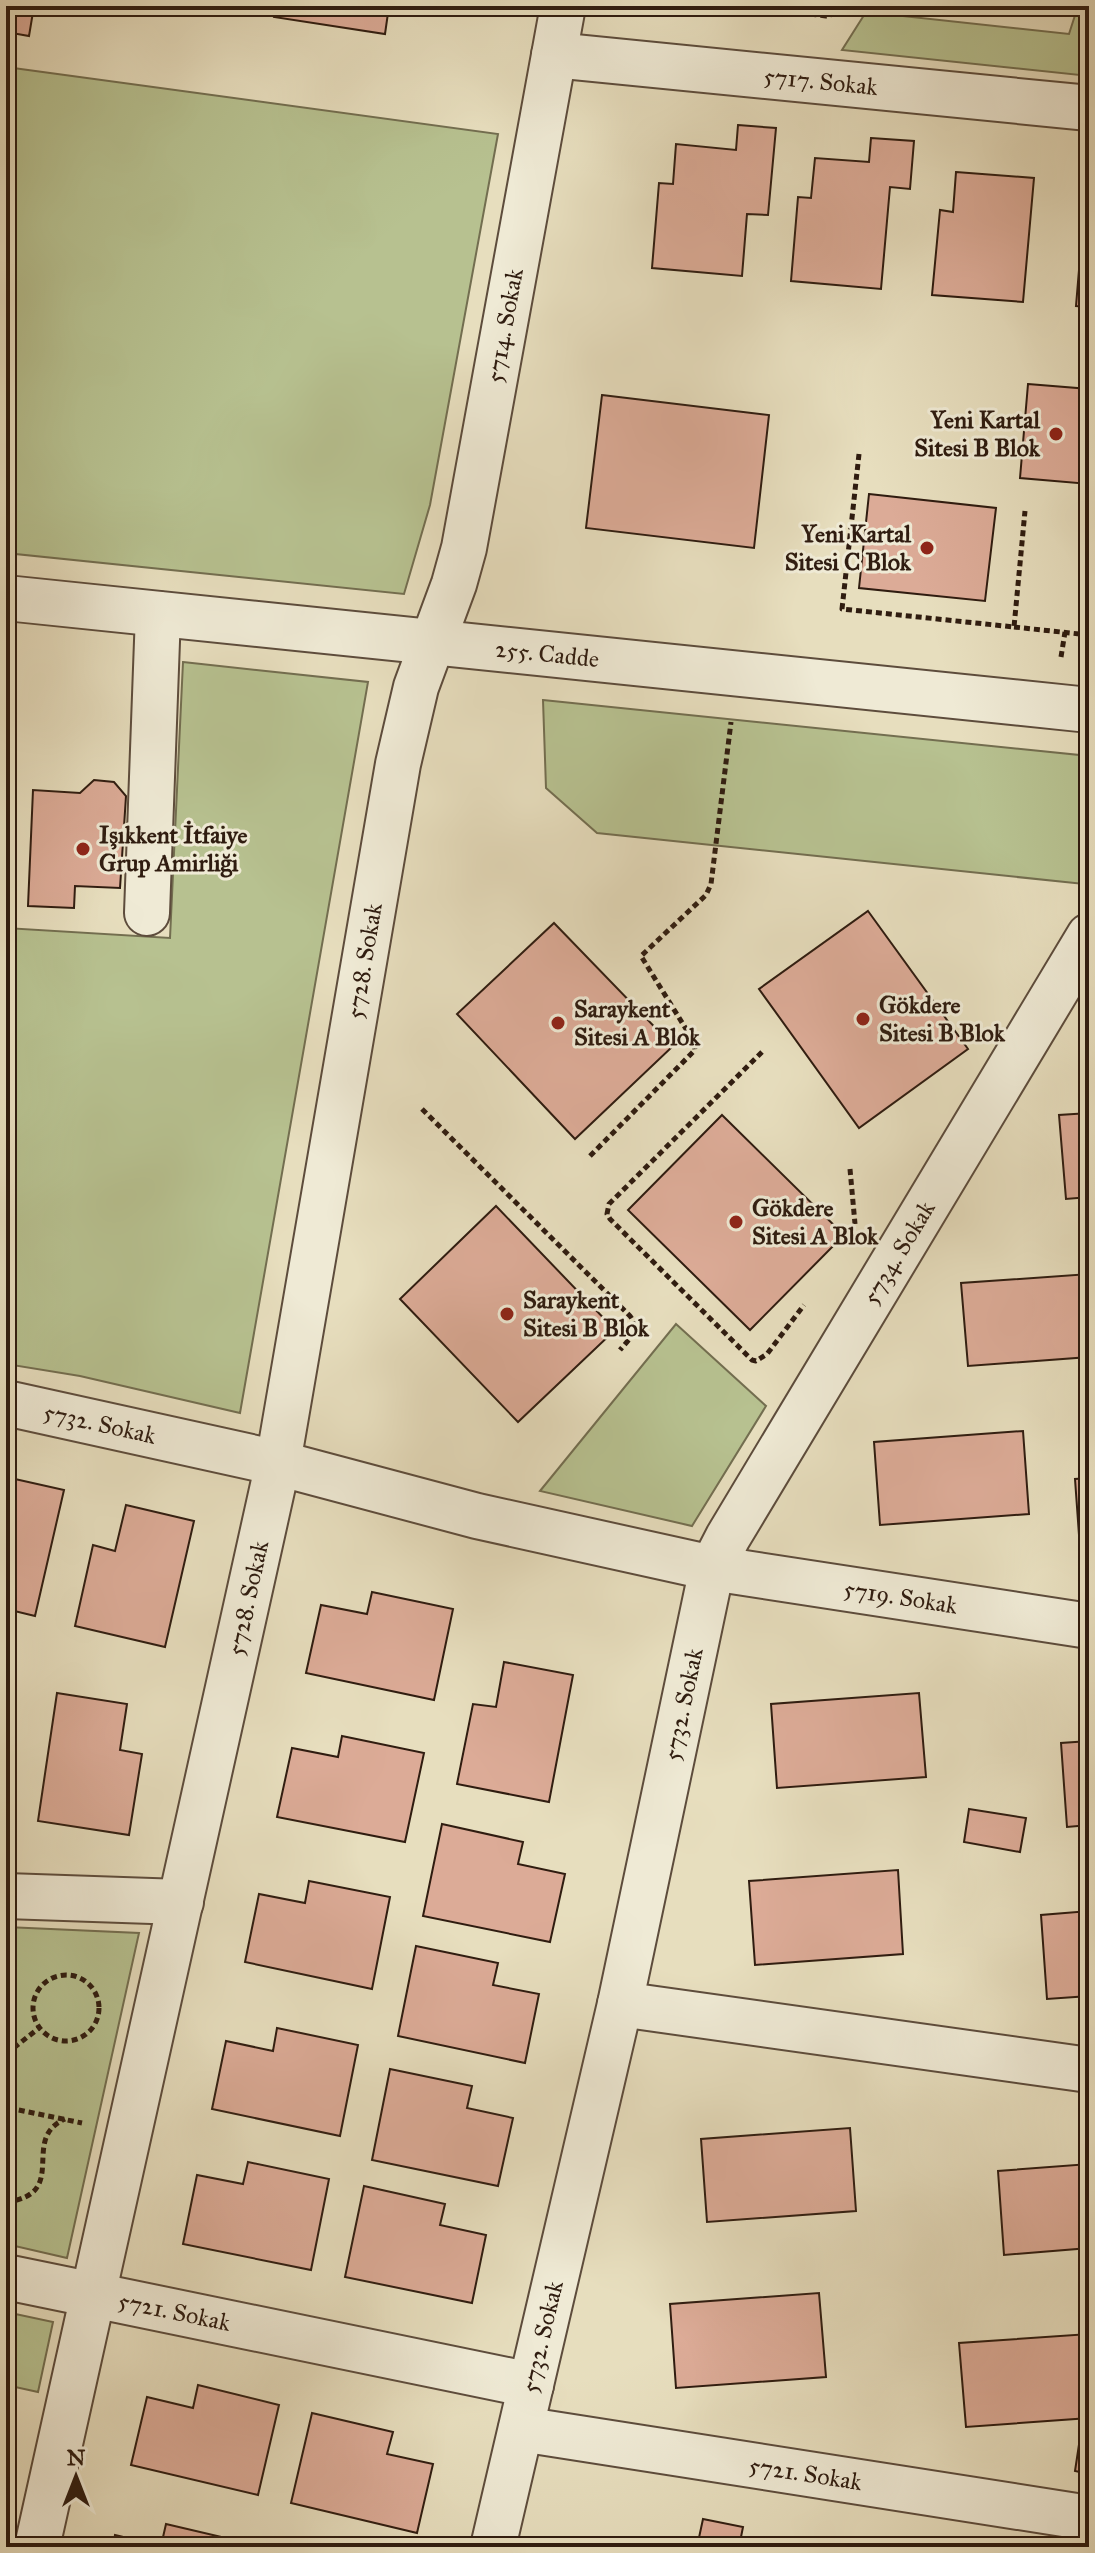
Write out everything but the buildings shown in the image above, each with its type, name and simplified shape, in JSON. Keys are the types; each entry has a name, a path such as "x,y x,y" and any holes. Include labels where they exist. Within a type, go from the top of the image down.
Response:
{"street":[{"name":"5714. Sokak","path":"432,643 454,584 472,507 563,6"},
{"name":"5717. Sokak","path":"554,55 1089,108"},
{"name":"255. Cadde","path":"6,598 1089,710"},
{"path":"147,913 158,614"},
{"name":"5728. Sokak","path":"37,2547 278,1463 398,764 416,687 432,643"},
{"name":"5734. Sokak","path":"712,1568 1089,936"},
{"name":"5732. Sokak","path":"6,1403 278,1463 477,1516 712,1568 620,2004 493,2547"},
{"name":"5719. Sokak","path":"712,1568 1089,1626"},
{"path":"6,1896 181,1902"},
{"path":"620,2004 1089,2070"},
{"name":"5721. Sokak","path":"6,2277 531,2385"},
{"name":"5721. Sokak","path":"521,2429 1089,2518"}],"path":[{"path":"741,6 826,16 834,14 840,6"},
{"path":"859,454 842,609 1089,635"},
{"path":"1014,627 1025,511"},
{"path":"1061,662 1065,632"},
{"path":"590,1156 695,1050 694,1042 641,956 706,895 711,884 731,720"},
{"path":"762,1052 609,1204 607,1214 752,1360 756,1361 767,1354 805,1304"},
{"path":"422,1109 630,1316 634,1321 634,1332 620,1350"},
{"path":"850,1169 856,1233"},
{"path":"61,1975 72,1975 91,1985 99,2004 95,2024 88,2033 69,2041 58,2040 39,2028 33,2006 41,1985 61,1975"},
{"path":"6,2054 39,2028"},
{"path":"6,2075 10,2086 7,2111 96,2126"},
{"path":"6,2202 28,2195 38,2186 44,2175 44,2140 50,2130 65,2119"}],"green space":[{"path":"1078,6 1089,6 1089,76 842,50 866,12 1069,34"},
{"path":"6,67 498,134 430,505 404,594 6,553"},
{"path":"183,662 368,682 240,1413 80,1376 6,1364 6,928 170,938"},
{"path":"543,700 1089,756 1089,875 1084,884 597,833 546,788"},
{"path":"676,1324 766,1406 692,1526 540,1491"},
{"path":"6,1927 139,1933 67,2258 6,2244"},
{"path":"6,2312 53,2322 38,2392 6,2385"}],"place":[{"name":"Yeni Kartal Sitesi B Blok","path":"1056,434"},
{"name":"Yeni Kartal Sitesi C Blok","path":"927,548"},
{"name":"Işıkkent İtfaiye Grup Amirliği","path":"83,849"},
{"name":"Gökdere Sitesi B Blok","path":"863,1019"},
{"name":"Saraykent Sitesi A Blok","path":"558,1023"},
{"name":"Gökdere Sitesi A Blok","path":"736,1222"},
{"name":"Saraykent Sitesi B Blok","path":"507,1314"}]}
